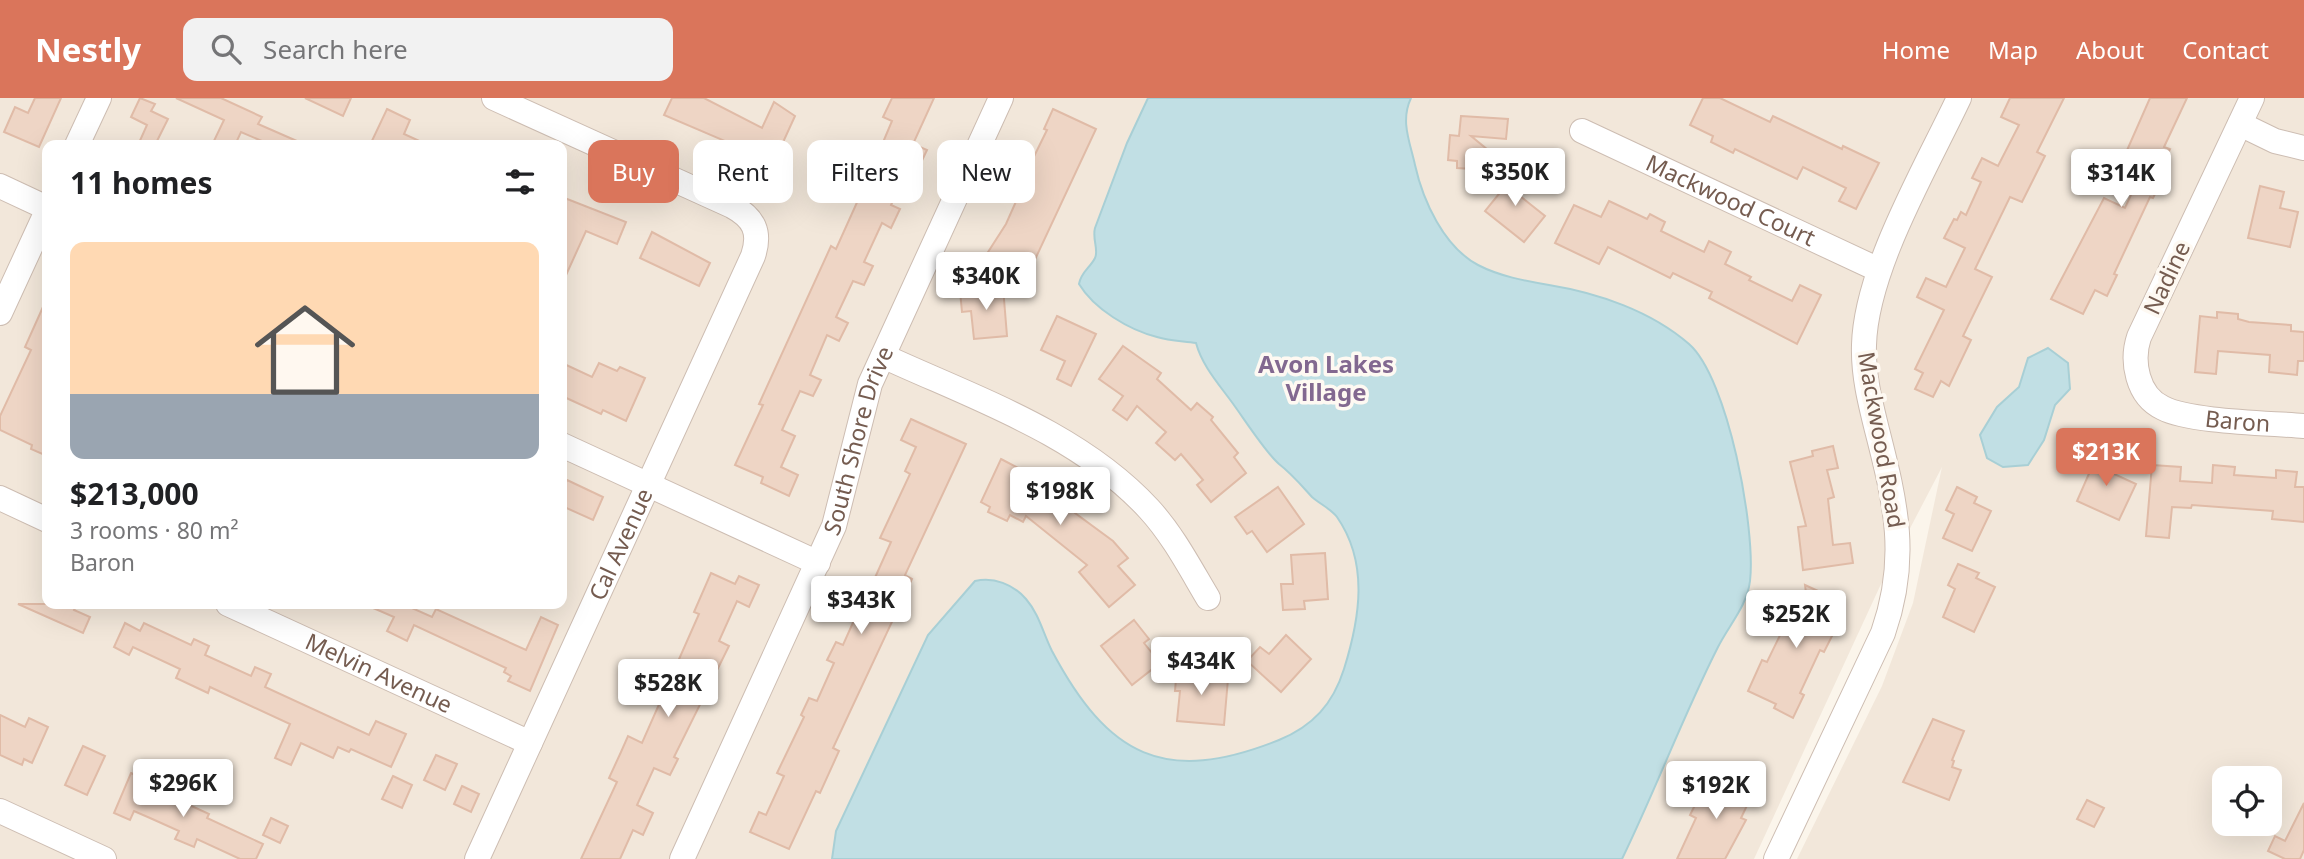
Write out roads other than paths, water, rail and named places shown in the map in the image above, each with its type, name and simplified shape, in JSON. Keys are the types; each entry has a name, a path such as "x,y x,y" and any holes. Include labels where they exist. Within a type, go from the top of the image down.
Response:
{"street":[{"path":"79,140 99,98"},
{"name":"Cal Avenue","path":"477,859 753,256 758,237 756,226 750,218 732,206 494,98"},
{"name":"South Shore Drive","path":"682,859 818,563 841,505 862,408 883,356 1001,98"},
{"name":"Mackwood Road","path":"1776,859 1883,633 1898,578 1896,508 1870,399 1864,360 1869,301 1879,270 1959,98"},
{"name":"Nadine","path":"2142,386 2135,362 2139,337 2252,98"},
{"path":"2240,124 2275,141 2304,148"},
{"name":"Mackwood Court","path":"1583,131 1879,270"},
{"path":"0,186 42,207"},
{"path":"0,313 42,220"},
{"path":"883,356 1049,433 1102,466 1158,520 1208,598"},
{"name":"Baron","path":"2142,386 2151,400 2172,412 2304,426"},
{"path":"567,447 818,563"},
{"path":"0,498 42,518"},
{"name":"Melvin Avenue","path":"239,609 530,743"},
{"path":"0,811 104,859"}],"water":[{"path":"1148,98 1411,98 1406,115 1407,132 1423,193 1445,235 1466,257 1503,275 1568,288 1623,305 1674,332 1689,344 1703,362 1727,420 1744,492 1751,557 1750,581 1745,599 1705,673 1622,859 832,859 836,831 928,635 975,581 996,581 1021,594 1034,611 1052,651 1073,687 1095,716 1118,737 1143,752 1171,760 1203,760 1239,754 1279,740 1312,721 1328,703 1339,682 1350,650 1358,591 1354,553 1337,517 1312,497 1267,451 1210,373 1196,343 1146,334 1124,324 1094,302 1079,284 1095,258 1095,228 1127,143"},
{"path":"2048,348 2068,363 2070,389 2055,405 2044,440 2028,465 2003,467 1987,458 1980,435 1997,407 2019,387 2028,358"}],"district":[{"name":"Avon Lakes Village","path":"1326,379"}]}
